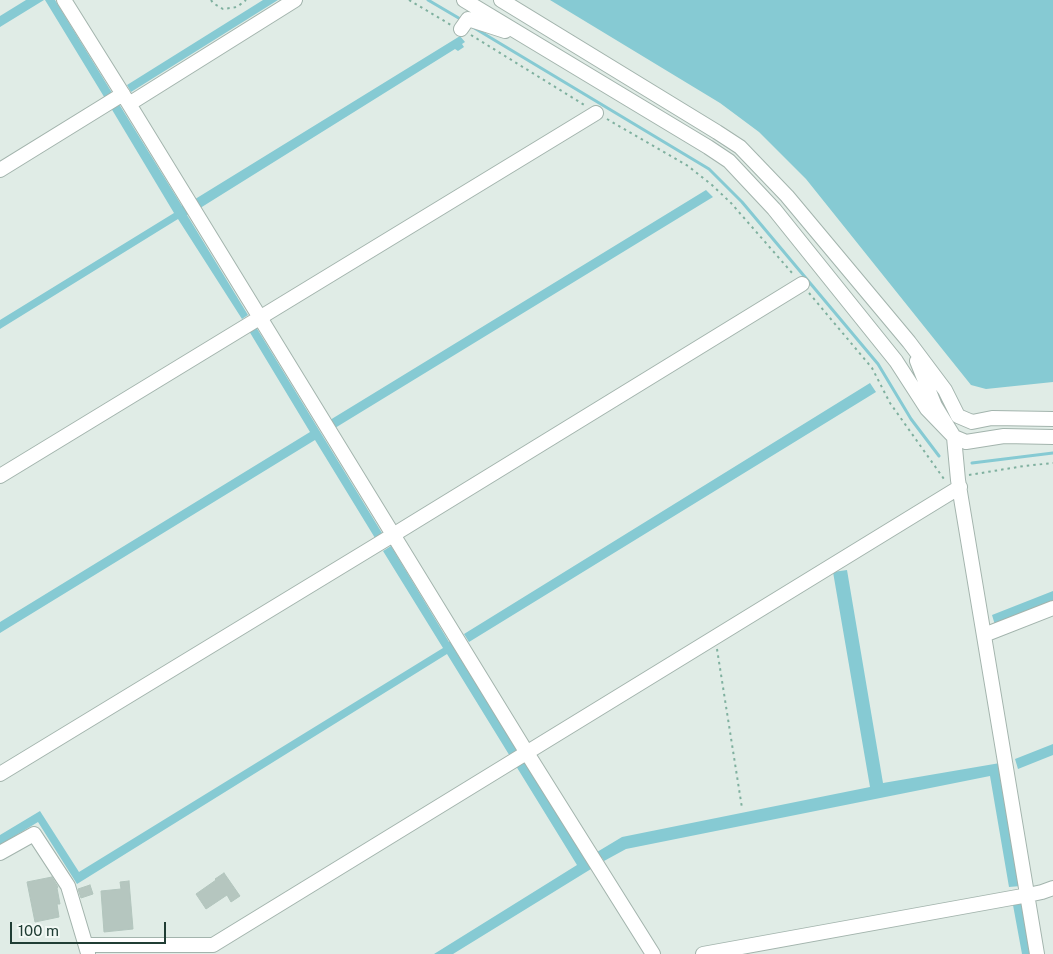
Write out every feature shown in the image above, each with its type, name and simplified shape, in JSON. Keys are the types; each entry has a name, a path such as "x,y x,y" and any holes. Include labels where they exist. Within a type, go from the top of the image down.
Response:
{"street":[{"path":"64,0 119,96 260,317 652,954"},
{"path":"0,170 119,96 295,0"},
{"path":"464,0 708,146 729,161 774,209 896,361 927,408 954,437 966,442 1004,436 1053,437"},
{"path":"501,0 740,147 787,196 909,342 944,390 958,416 972,422 992,418 1053,419"},
{"path":"466,27 526,37 574,58 588,53"},
{"path":"0,476 596,113"},
{"path":"0,774 802,284"},
{"path":"909,342 935,406 954,437 959,484 1006,767 1019,896 1037,954"},
{"path":"0,853 34,834 68,886 87,950 213,945 715,637 959,484"},
{"path":"984,635 1053,608"},
{"path":"703,954 1042,892 1053,888"}],"path":[{"path":"211,0 223,9 236,6 246,0"},
{"path":"409,0 442,20 466,27 596,113"},
{"path":"959,484 971,474 1053,463"},
{"path":"715,637 742,808"}],"water":[{"path":"26,0 44,0 0,27 0,16"},
{"path":"45,0 55,0 114,96 106,100"},
{"path":"263,0 278,0 131,92 127,85"},
{"path":"550,0 1053,0 1053,382 986,389 971,385 806,179 759,132 720,103"},
{"path":"460,36 465,42 462,44 464,47 458,51 455,49 197,210 192,201"},
{"path":"119,104 182,206 186,204 191,213 187,215 248,315 242,319 178,219 0,329 0,320 174,213 111,108"},
{"path":"706,190 713,197 335,428 330,420"},
{"path":"256,327 382,533 375,538 315,440 0,633 0,622 310,432 249,331"},
{"path":"870,383 876,392 469,642 464,634"},
{"path":"391,546 449,642 452,641 457,648 455,650 587,862 598,855 597,852 622,837 870,787 833,572 847,570 883,783 1000,763 1021,886 1009,887 990,776 626,849 604,861 602,858 590,866 591,869 453,954 434,954 577,865 447,654 77,884 38,822 0,845 0,835 40,811 79,872 443,648 383,551"},
{"path":"1053,591 1053,602 995,625 992,615"},
{"path":"1053,744 1053,755 1018,769 1015,759"},
{"path":"1023,903 1032,954 1022,954 1013,905"}],"building":[{"path":"224,873 240,896 231,902 227,895 206,909 196,894"},
{"path":"52,877 58,887 60,904 57,904 59,917 35,922 27,882"},
{"path":"129,881 133,929 104,932 101,891 121,889 120,882"},
{"path":"90,885 93,894 81,898 78,889"}],"waterway":[{"path":"428,0 462,20"},
{"path":"471,26 709,169 742,202 878,364 911,419 939,456"},
{"path":"972,463 1053,453"}]}
